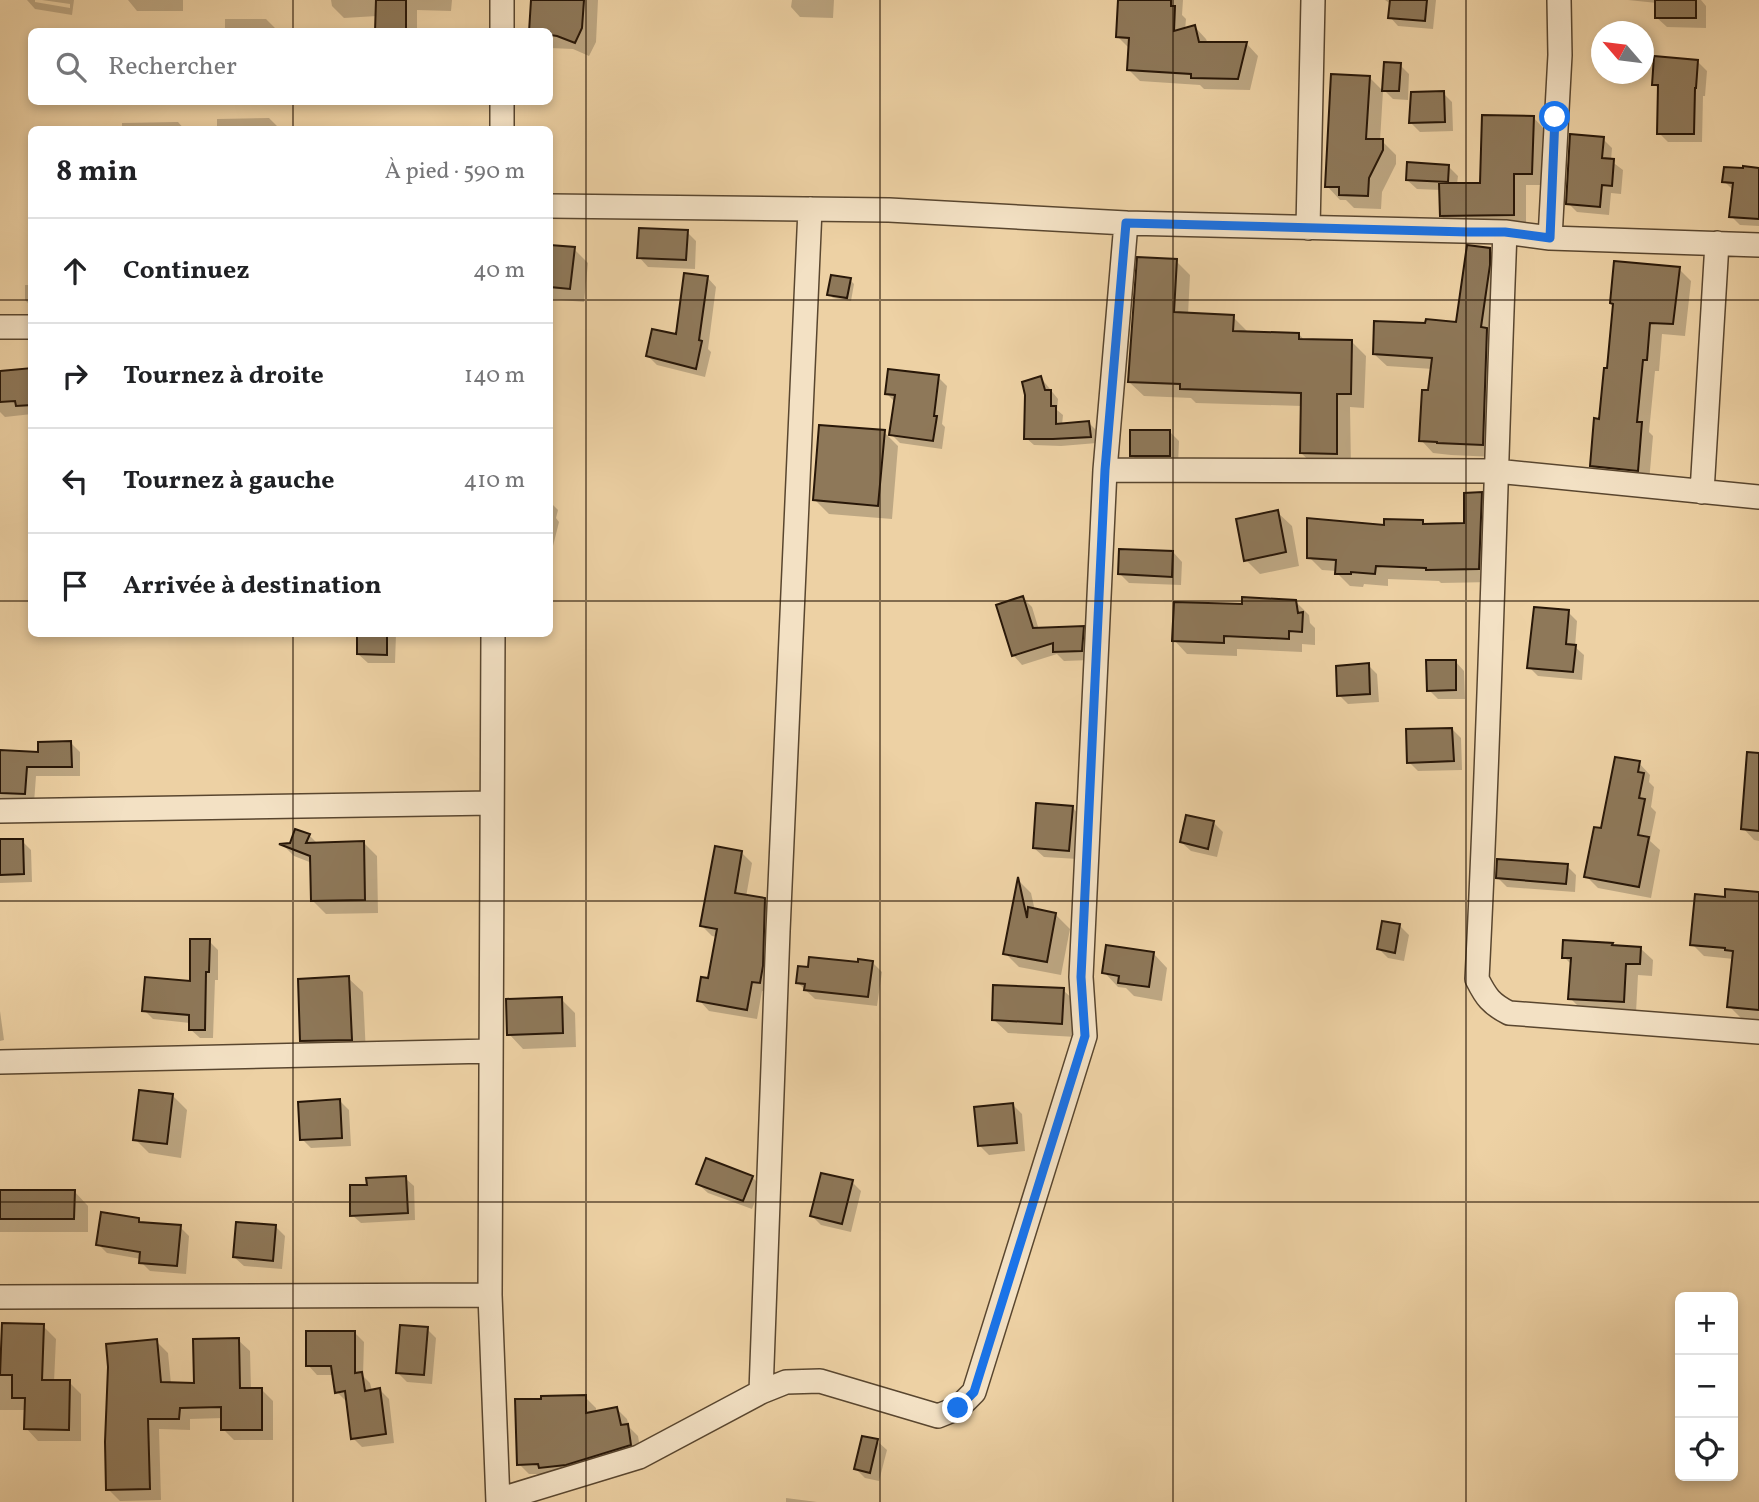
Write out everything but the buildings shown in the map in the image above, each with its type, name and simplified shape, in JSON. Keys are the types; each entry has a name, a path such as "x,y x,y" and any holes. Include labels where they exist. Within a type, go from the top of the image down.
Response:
{"street":[{"path":"502,0 502,28"},
{"path":"1308,228 1313,0"},
{"path":"1550,238 1560,55 1559,0"},
{"path":"502,105 502,126"},
{"path":"553,206 889,210 1126,223 1505,232 1550,238 1759,245"},
{"path":"761,1392 810,209"},
{"path":"493,637 490,1295 498,1501 639,1457 761,1392 786,1382 820,1381 938,1416 958,1408 974,1392 1085,1036 1081,977 1105,470 1126,223"},
{"path":"1505,232 1486,811 1477,979 1495,1006 1509,1013 1759,1032"},
{"path":"1702,492 1717,243"},
{"path":"0,327 28,327"},
{"path":"1105,470 1496,471 1759,497"},
{"path":"0,811 492,803"},
{"path":"0,1062 491,1051"},
{"path":"0,1297 490,1295"}],"route":[{"path":"958,1408 974,1392 1085,1036 1081,977 1105,470 1126,223 1505,232 1550,238 1555,117"}]}
